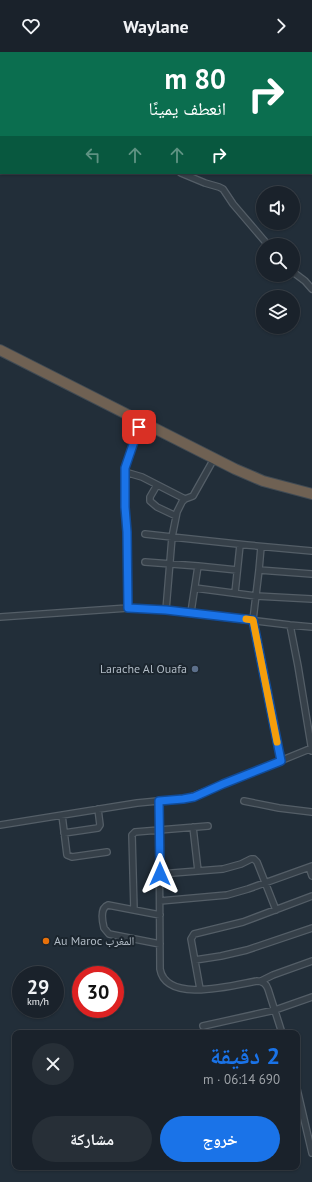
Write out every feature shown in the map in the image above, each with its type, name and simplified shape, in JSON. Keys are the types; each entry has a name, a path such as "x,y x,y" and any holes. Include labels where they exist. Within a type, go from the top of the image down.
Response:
{"highway":[{"path":"0,350 235,469 263,481 312,494"},
{"path":"0,357 233,475 262,486 312,501"}],"street":[{"path":"184,174 219,187 223,190 262,238"},
{"path":"300,277 312,289"},
{"path":"128,608 125,468 139,427"},
{"path":"166,610 172,537 176,516 182,502 193,496 211,464"},
{"path":"125,472 142,477 185,499"},
{"path":"157,485 150,497 150,501 157,507 176,516"},
{"path":"145,534 240,545 312,551"},
{"path":"235,593 240,545"},
{"path":"261,546 253,620 281,761"},
{"path":"145,562 238,570"},
{"path":"192,612 198,566"},
{"path":"259,570 312,574"},
{"path":"195,588 256,596 312,599"},
{"path":"0,618 128,608 192,612 312,627"},
{"path":"0,825 137,803 194,797 223,784 312,750 290,625"},
{"path":"159,801 160,969 161,976 165,981 174,987 200,989 218,988 261,981 273,975 312,961"},
{"path":"244,801 279,808 312,812"},
{"path":"64,833 98,828 100,825 98,809"},
{"path":"62,815 67,855 72,857 107,852"},
{"path":"134,910 132,834 135,832 208,826"},
{"path":"194,827 198,871"},
{"path":"160,874 223,869 252,859 257,862 276,910"},
{"path":"160,901 238,893 310,867 312,876"},
{"path":"200,989 191,939 194,934 243,922 312,896"},
{"path":"160,916 108,905 105,906 103,911 103,925 109,934 160,944"},
{"path":"195,960 247,950 312,928"},
{"path":"261,981 267,986 281,1030"},
{"path":"203,1026 274,1010 312,997"},
{"path":"300,1102 312,1153"}],"slow traffic":[{"path":"246,619 253,620 277,742"}],"place":[{"name":"Larache Al Ouafa","path":"195,669"},
{"name":"Au Maroc المغرب","path":"46,941"}],"route":[{"path":"139,427 125,468 124,484 127,532 128,608 192,612 253,620 281,761 194,797 159,801 160,874"}]}
